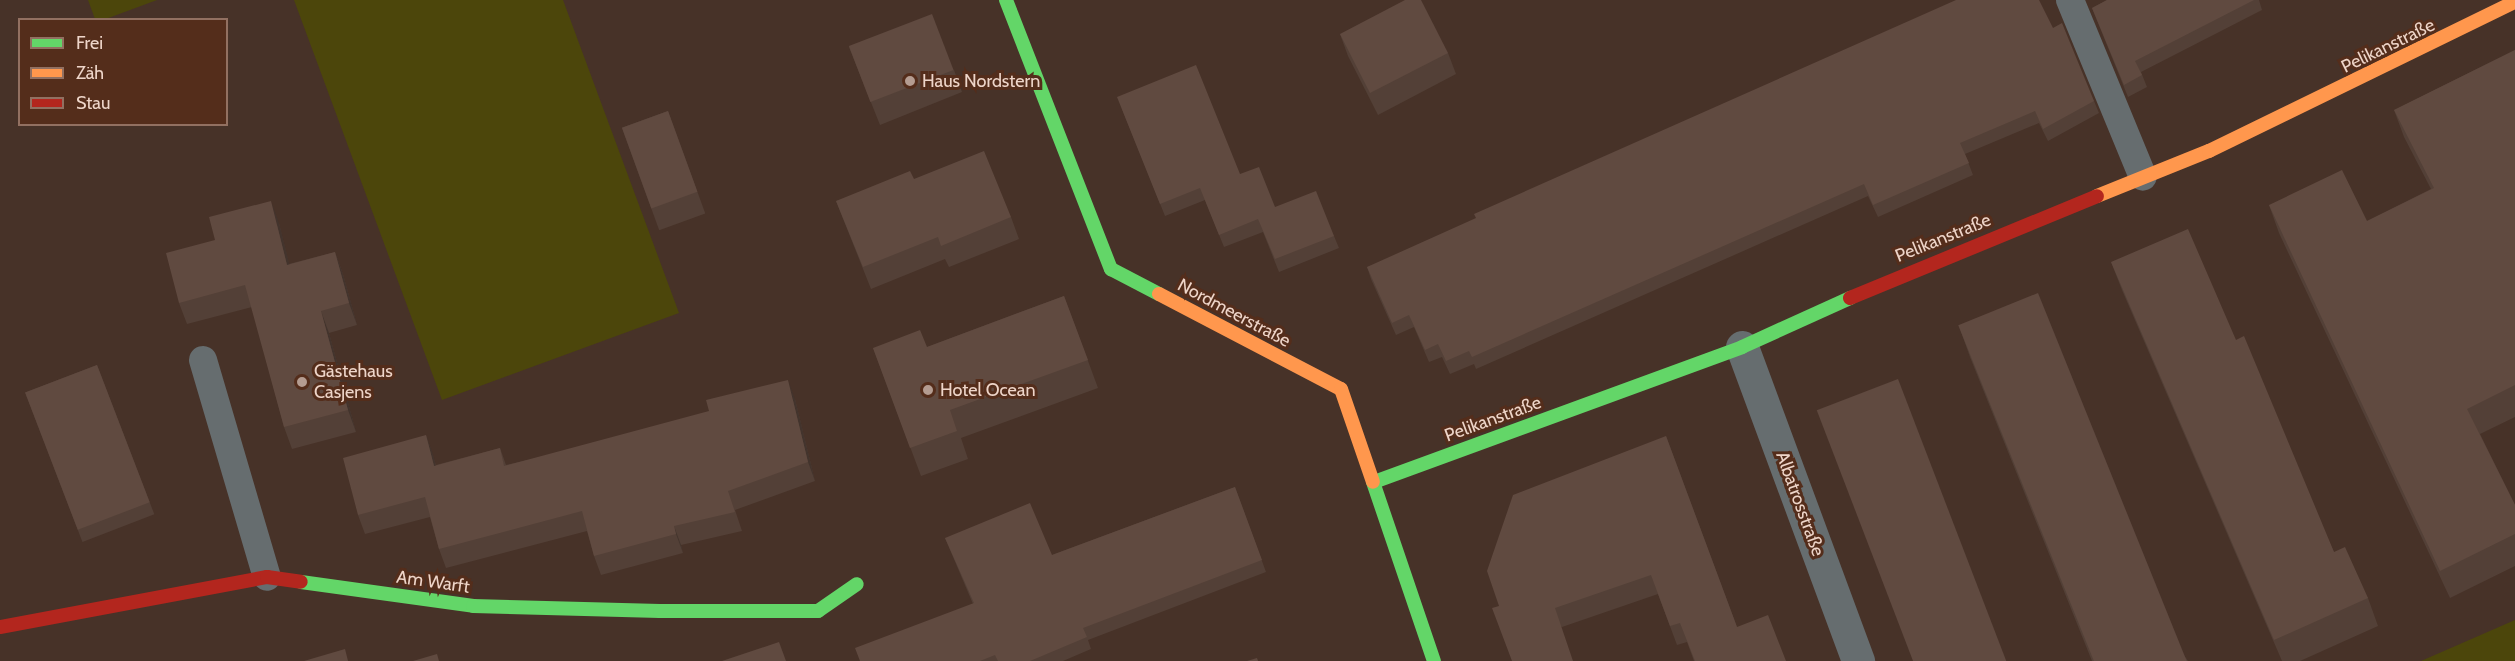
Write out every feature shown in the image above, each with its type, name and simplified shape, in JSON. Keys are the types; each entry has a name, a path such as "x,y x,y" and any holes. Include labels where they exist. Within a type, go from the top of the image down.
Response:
{"street":[{"name":"Nordmeerstraße","path":"1006,0 1111,269 1341,389 1434,661"},
{"name":"Pelikanstraße","path":"1374,482 1742,347 1908,272 2209,151 2515,2"},
{"name":"Albatrosstraße","path":"1742,347 1858,661"},
{"name":"Am Warft","path":"0,627 267,577 473,606 660,611 818,611 857,584"}],"lane":[{"path":"2070,0 2143,177"},
{"path":"203,360 267,577"}],"shaded area":[{"path":"88,0 157,0 108,18 95,18"},
{"path":"294,0 563,0 679,313 442,400"},
{"path":"2515,620 2515,661 2421,661"}],"building":[{"path":"1405,0 1421,0 1448,53 1370,93 1340,34"},
{"path":"1956,0 2039,0 2053,28 2062,23 2094,101 2043,129 2035,111 1960,143 1969,163 1873,205 1864,184 1472,357 1469,351 1446,361 1438,344 1425,350 1409,315 1392,323 1367,267 1476,218 1474,214"},
{"path":"2107,0 2254,0 2135,61 2142,75 2124,85 2092,8"},
{"path":"932,14 954,70 870,102 849,46"},
{"path":"2515,50 2515,385 2467,409 2515,505 2515,534 2440,571 2269,205 2342,170 2367,221 2434,188 2394,110"},
{"path":"1196,65 1240,174 1259,167 1275,207 1316,191 1334,236 1275,259 1258,219 1219,235 1200,188 1160,204 1117,97"},
{"path":"668,111 697,192 651,209 622,128"},
{"path":"984,151 1011,217 941,246 938,237 863,267 836,201 910,171 914,179"},
{"path":"271,201 287,265 335,252 349,303 321,311 348,410 284,427 245,285 179,303 166,253 215,240 209,217"},
{"path":"2188,229 2236,340 2244,336 2334,552 2345,547 2368,598 2274,640 2111,262"},
{"path":"2038,293 2187,661 2094,661 1958,325"},
{"path":"1064,296 1088,360 950,410 957,431 910,448 873,348 920,330 927,347"},
{"path":"97,365 150,502 78,530 25,393"},
{"path":"1898,379 2006,661 1913,661 1817,410"},
{"path":"788,380 808,462 728,491 735,512 674,526 676,534 594,556 582,511 439,549 425,497 358,515 343,458 426,435 434,466 500,448 504,466 709,411 706,400"},
{"path":"1666,436 1737,627 1768,615 1786,661 1695,661 1680,623 1670,626 1651,575 1555,608 1573,661 1512,661 1492,608 1499,606 1487,571 1513,495"},
{"path":"1235,487 1262,560 1083,628 1087,637 1030,661 998,661 995,655 980,661 860,661 855,648 974,603 945,538 1030,503 1052,555"},
{"path":"779,642 786,661 722,661"},
{"path":"345,649 348,661 304,661"},
{"path":"437,654 439,661 413,661"}],"traffic: fast":[{"path":"1006,0 1111,269 1159,294"},
{"path":"1374,482 1742,347 1850,298"},
{"path":"1373,482 1434,661"},
{"path":"301,582 473,606 660,611 818,611 857,584"}],"traffic: slow":[{"path":"2097,196 2209,151 2515,2"},
{"path":"1159,294 1341,389 1373,482"}],"traffic: jam":[{"path":"1850,298 2097,196"},
{"path":"0,627 267,577 301,582"}],"place":[{"name":"Haus Nordstern","path":"910,81"},
{"name":"Gästehaus Casjens","path":"302,382"},
{"name":"Hotel Ocean","path":"928,390"}]}
